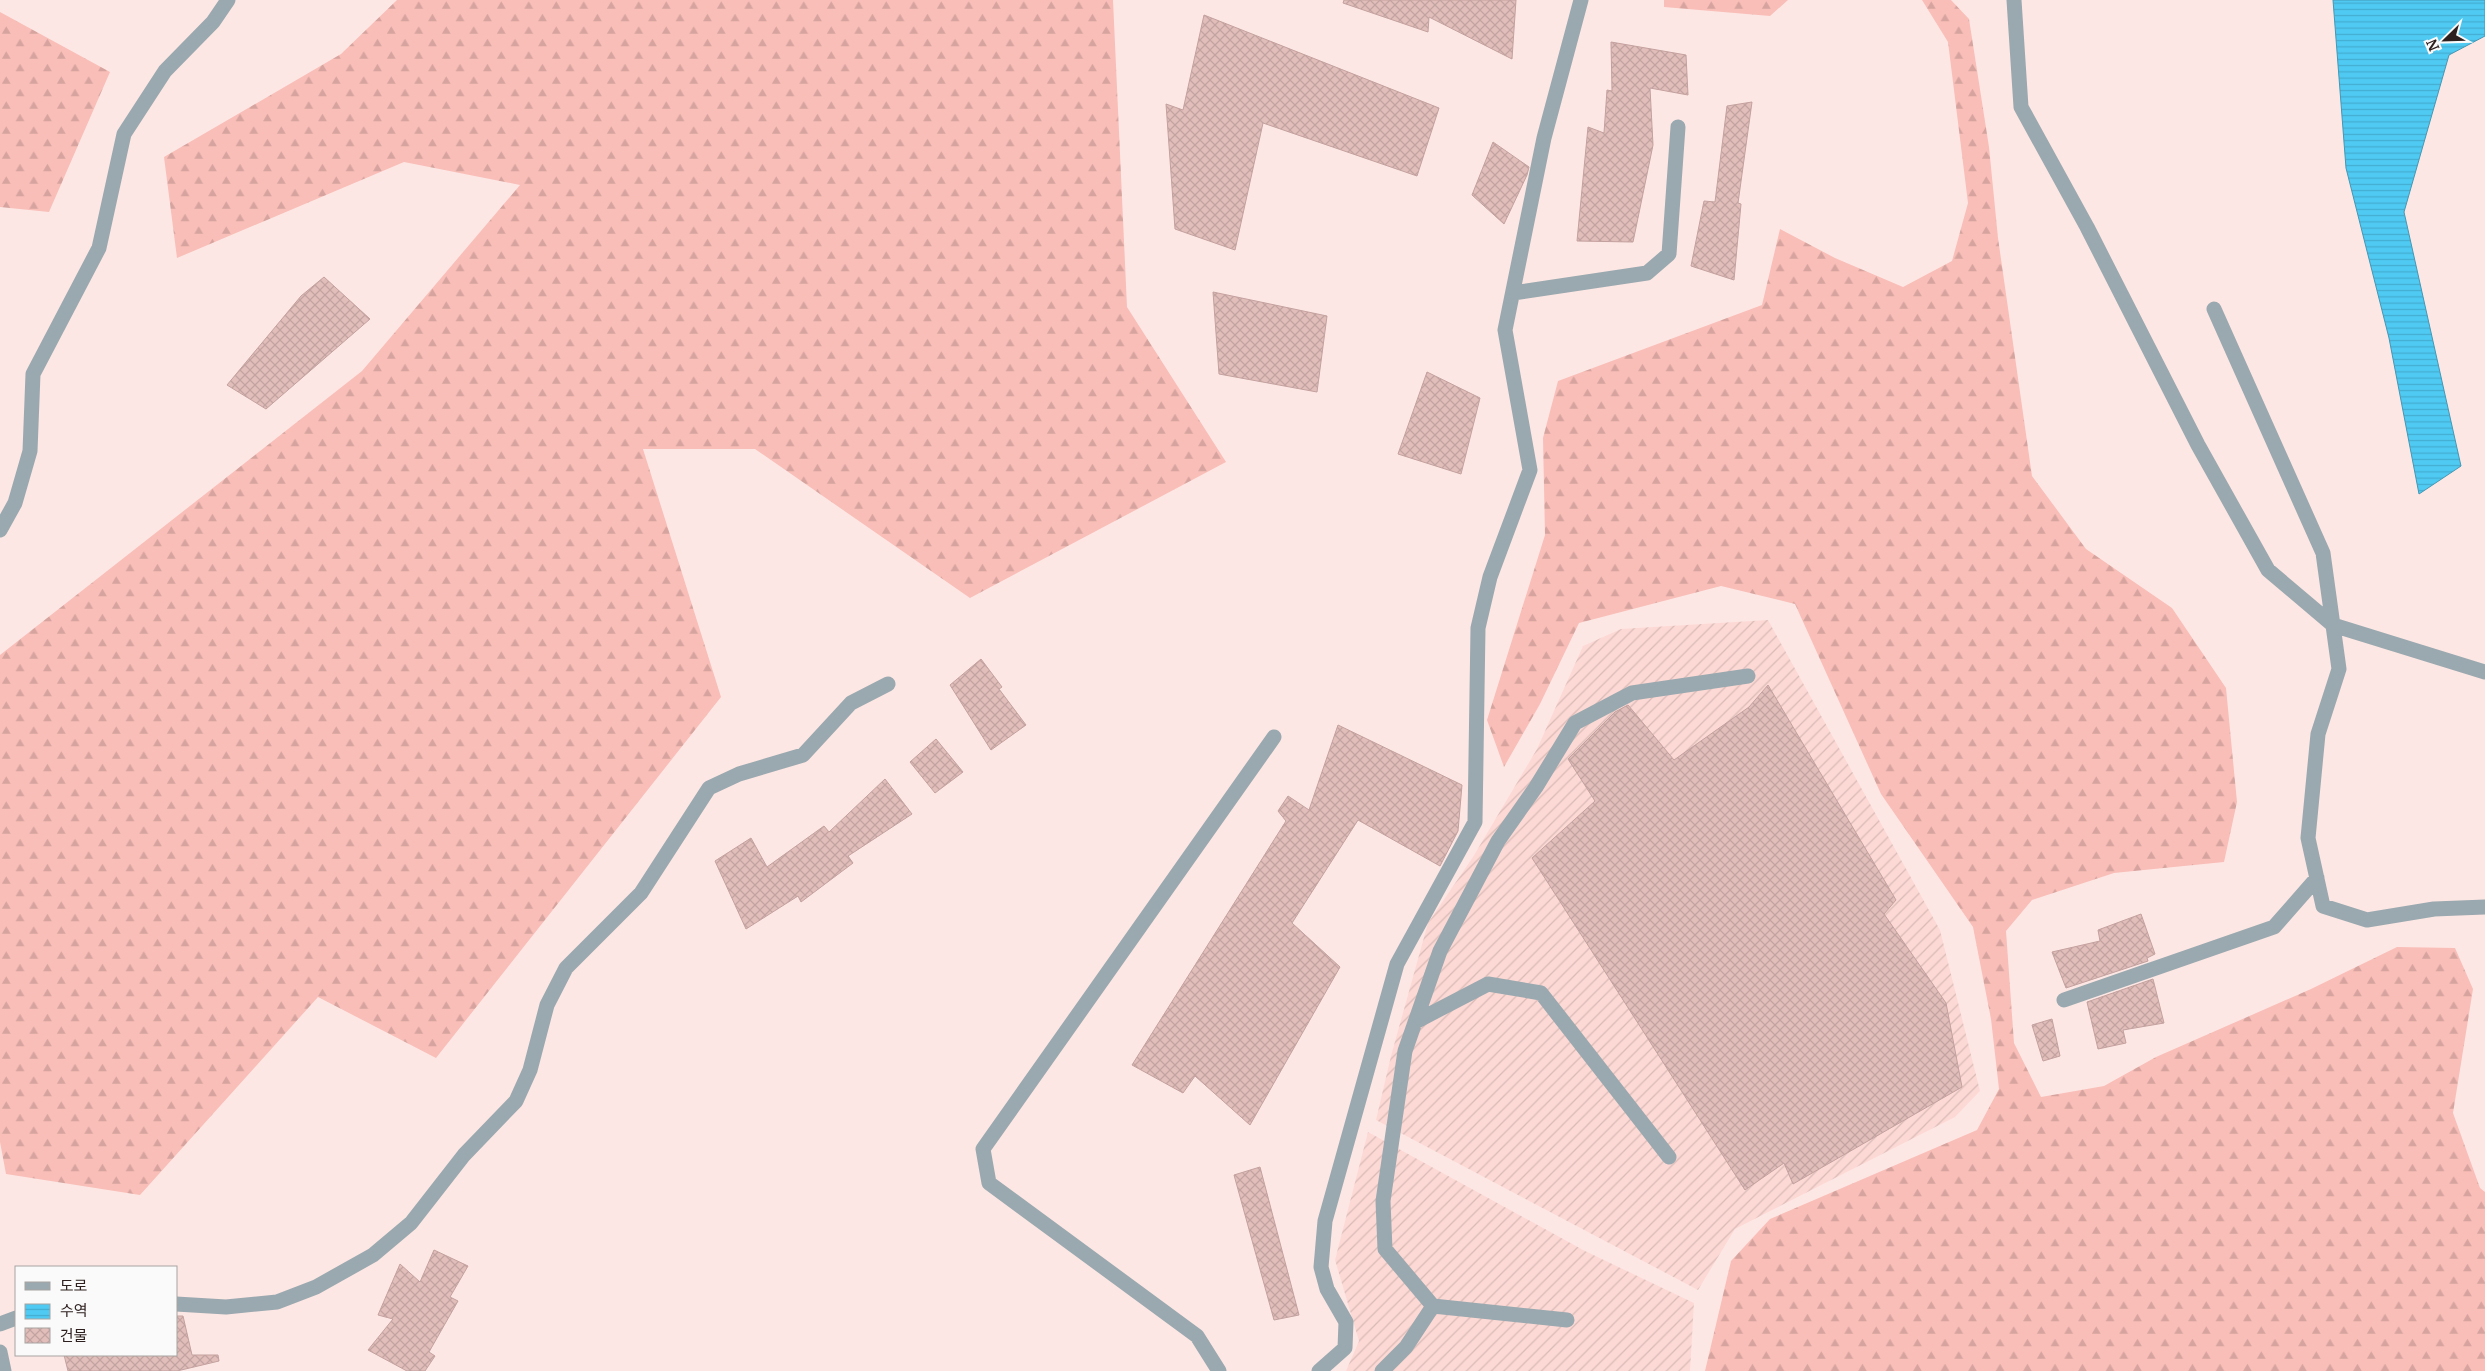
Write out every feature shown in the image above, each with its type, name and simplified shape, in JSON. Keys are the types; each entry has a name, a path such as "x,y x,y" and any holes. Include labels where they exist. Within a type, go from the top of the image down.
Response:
{"street":[{"path":"0,530 15,503 30,451 33,374 99,248 124,134 165,71 213,22 228,0"},
{"path":"1319,1371 1345,1348 1346,1322 1327,1289 1321,1267 1325,1221 1397,964 1476,822 1478,628 1490,577 1530,470 1506,330 1544,138 1581,0"},
{"path":"2014,0 2021,107 2087,227 2198,445 2268,570 2333,625 2485,672"},
{"path":"1513,293 1647,273 1669,254 1678,127"},
{"path":"2214,309 2323,552 2339,669 2318,734 2308,838 2323,906 2367,920 2434,909 2485,907"},
{"path":"1567,1320 1433,1306 1385,1249 1383,1200 1405,1051 1440,951 1493,850 1575,723 1632,693 1748,676"},
{"path":"178,1304 226,1308 277,1302 316,1287 373,1255 411,1223 464,1155 516,1101 530,1070 547,1005 566,968 641,893 709,788 739,774 803,755 851,703 888,684"},
{"path":"1219,1371 1197,1336 989,1183 983,1149 1274,737"},
{"path":"2064,1000 2274,927 2317,878"},
{"path":"1415,1022 1488,984 1541,994 1669,1157"},
{"path":"1382,1371 1406,1347 1433,1306"},
{"path":"0,1324 15,1318"},
{"path":"0,1352 4,1371"}],"shaded area":[{"path":"1768,620 1940,930 1980,1091 1955,1117 1735,1229 1698,1290 1376,1120 1391,1056 1428,923 1473,857 1537,749 1583,646 1621,629"},
{"path":"1368,1132 1585,1251 1694,1303 1690,1371 1346,1371 1359,1341 1335,1260"}],"green space":[{"path":"397,0 1113,0 1127,307 1226,462 970,598 755,449 643,449 721,697 436,1058 318,997 140,1195 6,1174 0,1142 0,655 362,371 520,185 404,162 177,258 164,157 341,54"},
{"path":"1664,0 1788,0 1770,16 1664,7"},
{"path":"1922,0 1951,0 1969,19 1989,147 1998,238 2032,476 2086,549 2172,608 2226,688 2237,802 2224,862 2114,873 2032,900 2006,931 2014,1043 2041,1097 2104,1086 2156,1057 2311,989 2397,947 2455,948 2473,989 2453,1113 2480,1188 2485,1192 2485,1371 1705,1371 1731,1261 1770,1219 1977,1130 1999,1089 1991,1019 1973,927 1881,794 1795,604 1721,586 1579,623 1540,704 1504,767 1487,720 1545,535 1543,438 1558,381 1762,305 1780,229 1835,258 1903,287 1952,261 1968,203 1948,42"},
{"path":"0,12 110,72 49,212 0,207"}],"water":[{"path":"2333,0 2485,0 2485,36 2449,55 2404,212 2461,466 2419,494 2389,338 2346,168"}],"building":[{"path":"1344,0 1516,0 1512,59 1429,17 1428,32 1343,3"},
{"path":"1204,15 1439,108 1417,176 1263,123 1235,250 1175,229 1166,104 1183,110"},
{"path":"1611,42 1686,55 1688,95 1650,88 1653,145 1633,242 1577,241 1588,127 1604,133 1607,90 1612,91"},
{"path":"1752,102 1738,203 1741,204 1734,280 1691,266 1704,201 1715,202 1727,106"},
{"path":"1493,142 1529,167 1504,224 1472,195"},
{"path":"324,277 370,319 266,409 227,385 301,296"},
{"path":"1213,292 1327,316 1317,392 1219,374"},
{"path":"1427,372 1480,398 1461,474 1398,454"},
{"path":"981,659 1002,687 999,689 1026,725 991,750 950,685"},
{"path":"1768,685 1896,900 1884,914 1946,1003 1962,1087 1793,1184 1784,1163 1745,1190 1532,858 1595,801 1568,759 1615,712 1628,705 1674,760 1749,707"},
{"path":"1338,725 1462,785 1458,831 1440,866 1358,820 1292,923 1340,967 1250,1125 1195,1076 1183,1093 1132,1065 1286,821 1278,811 1288,796 1309,810"},
{"path":"936,739 963,772 935,793 910,762"},
{"path":"885,779 912,814 848,856 853,863 801,902 798,896 746,929 715,861 751,838 767,867 824,826 829,832"},
{"path":"2141,914 2155,954 2147,958 2148,961 2066,988 2052,952 2100,941 2098,930"},
{"path":"2153,979 2164,1023 2123,1030 2126,1043 2098,1049 2087,1002"},
{"path":"2052,1019 2060,1056 2043,1061 2032,1025"},
{"path":"1260,1167 1299,1315 1274,1320 1234,1175"},
{"path":"434,1250 468,1266 450,1297 458,1301 429,1352 435,1356 425,1371 407,1371 368,1350 393,1319 378,1315 400,1264 420,1282"},
{"path":"178,1316 183,1316 192,1355 218,1355 219,1361 177,1371 68,1371 64,1356 178,1356"}]}
